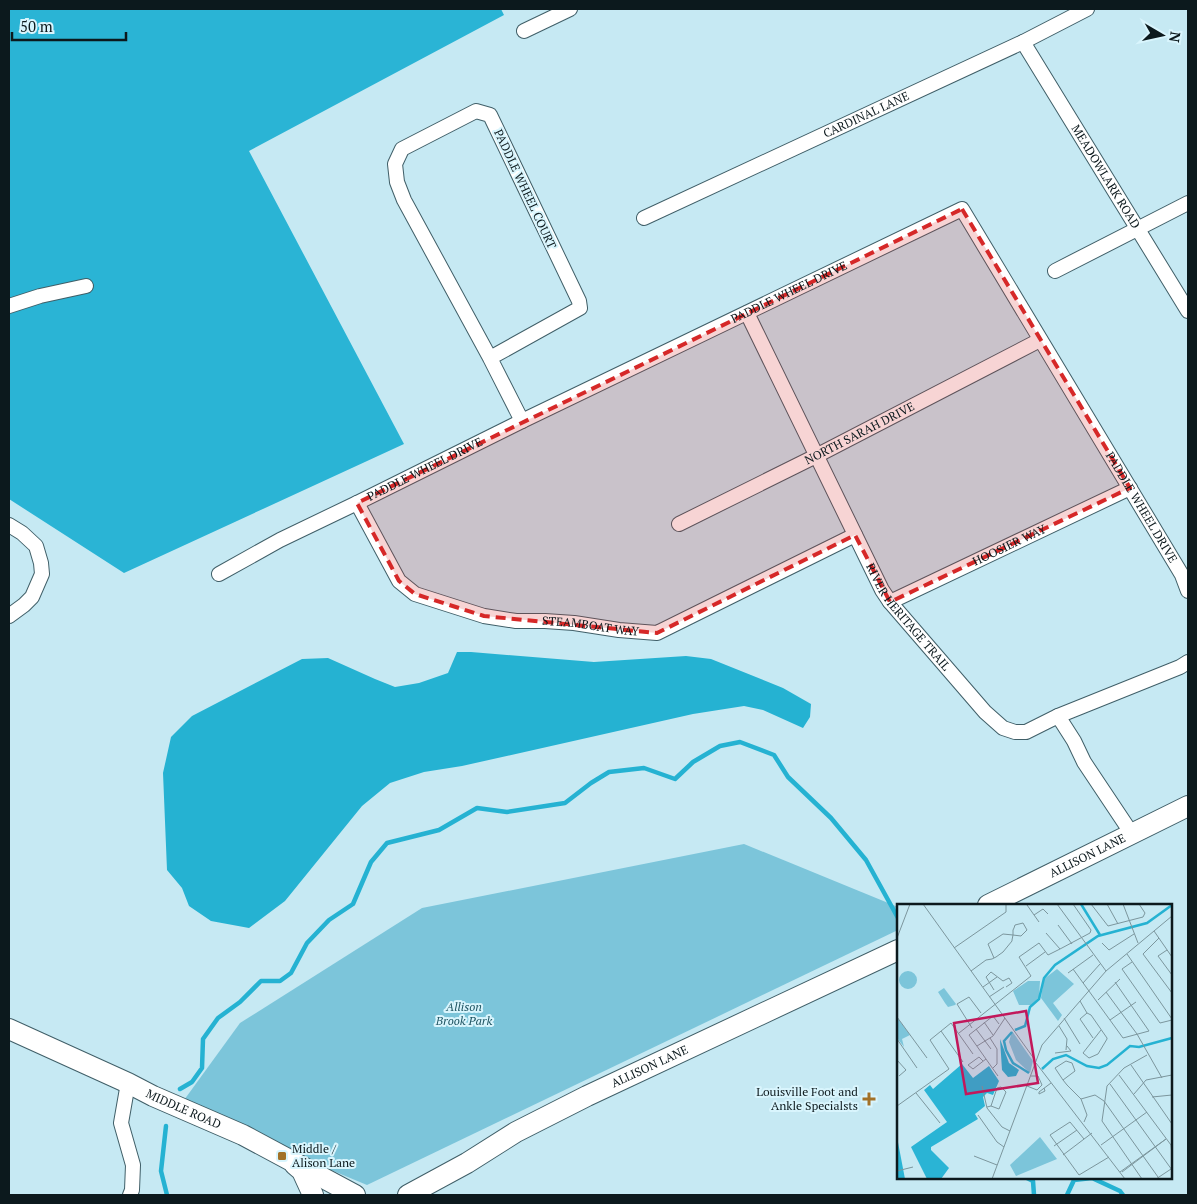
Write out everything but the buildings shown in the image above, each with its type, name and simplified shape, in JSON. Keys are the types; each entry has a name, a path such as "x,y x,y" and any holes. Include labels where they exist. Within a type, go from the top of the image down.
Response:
{"main road":[{"name":"ALLISON LANE","path":"990,904 1188,806"},
{"name":"ALLISON LANE","path":"408,1195 516,1132 579,1100 897,950"},
{"name":"MIDDLE ROAD","path":"9,1029 242,1135 355,1195"},
{"path":"287,1159 302,1171 313,1195"},
{"path":"441,1195 447,1182 460,1166"}],"street":[{"path":"524,31 570,9"},
{"name":"CARDINAL LANE","path":"644,218 1023,42 1087,9"},
{"name":"MEADOWLARK ROAD","path":"1023,42 1188,311"},
{"name":"PADDLE WHEEL COURT","path":"490,358 580,308 490,116 476,111 402,149 395,164 397,182 404,200 522,421"},
{"path":"1055,271 1188,203"},
{"name":"PADDLE WHEEL DRIVE","path":"219,574 280,540 357,504 522,421 962,209 1182,575 1188,592"},
{"path":"9,306 40,296 86,286"},
{"name":"RIVER HERITAGE TRAIL","path":"747,313 882,590 890,602 986,712 1003,728 1015,732 1026,732 1058,716"},
{"name":"NORTH SARAH DRIVE","path":"679,524 816,456 1040,340"},
{"name":"HOOSIER WAY","path":"890,602 1130,488"},
{"name":"STEAMBOAT WAY","path":"357,504 399,581 415,594 484,616 516,621 574,623 619,630 657,633 855,535"},
{"path":"9,526 22,533 36,546 42,574 32,597 9,616"},
{"path":"1132,834 1084,762 1074,741 1058,716 1180,667 1188,662"},
{"path":"128,1083 121,1123 133,1165 130,1195"}],"highlighted area":[{"path":"962,209 1130,488 890,602 855,535 657,633 484,616 415,594 399,581 357,503"}],"green space":[{"name":"Allison Brook Park","path":"744,844 897,907 897,930 367,1185 179,1107 240,1023 422,908"}],"shaded area":[{"path":"9,9 501,9 504,15 249,151 404,444 124,573 9,499"},
{"path":"457,652 594,662 686,656 711,659 783,688 811,704 810,717 803,728 763,710 744,706 693,714 462,766 424,772 390,783 362,806 285,901 249,928 211,921 189,906 182,888 167,870 163,773 171,737 192,716 302,659 328,658 395,687 419,683 448,673"}],"waterway":[{"path":"180,1089 192,1082 202,1068 203,1039 218,1018 240,1002 261,981 280,981 291,973 307,943 329,920 353,904 371,862 387,843 439,830 477,808 507,812 565,803 609,772 644,768 675,779 693,762 720,746 740,742 774,755 788,777 831,818 866,860 897,916"},
{"path":"166,1126 161,1171 167,1195"},
{"path":"1029,1179 1033,1181 1034,1195"},
{"path":"1067,1195 1074,1180 1083,1179"},
{"path":"1094,1179 1120,1191 1123,1195"}],"place":[{"name":"Louisville Foot and Ankle Specialsts","path":"869,1099"},
{"name":"Middle / Alison Lane","path":"282,1156"}]}
